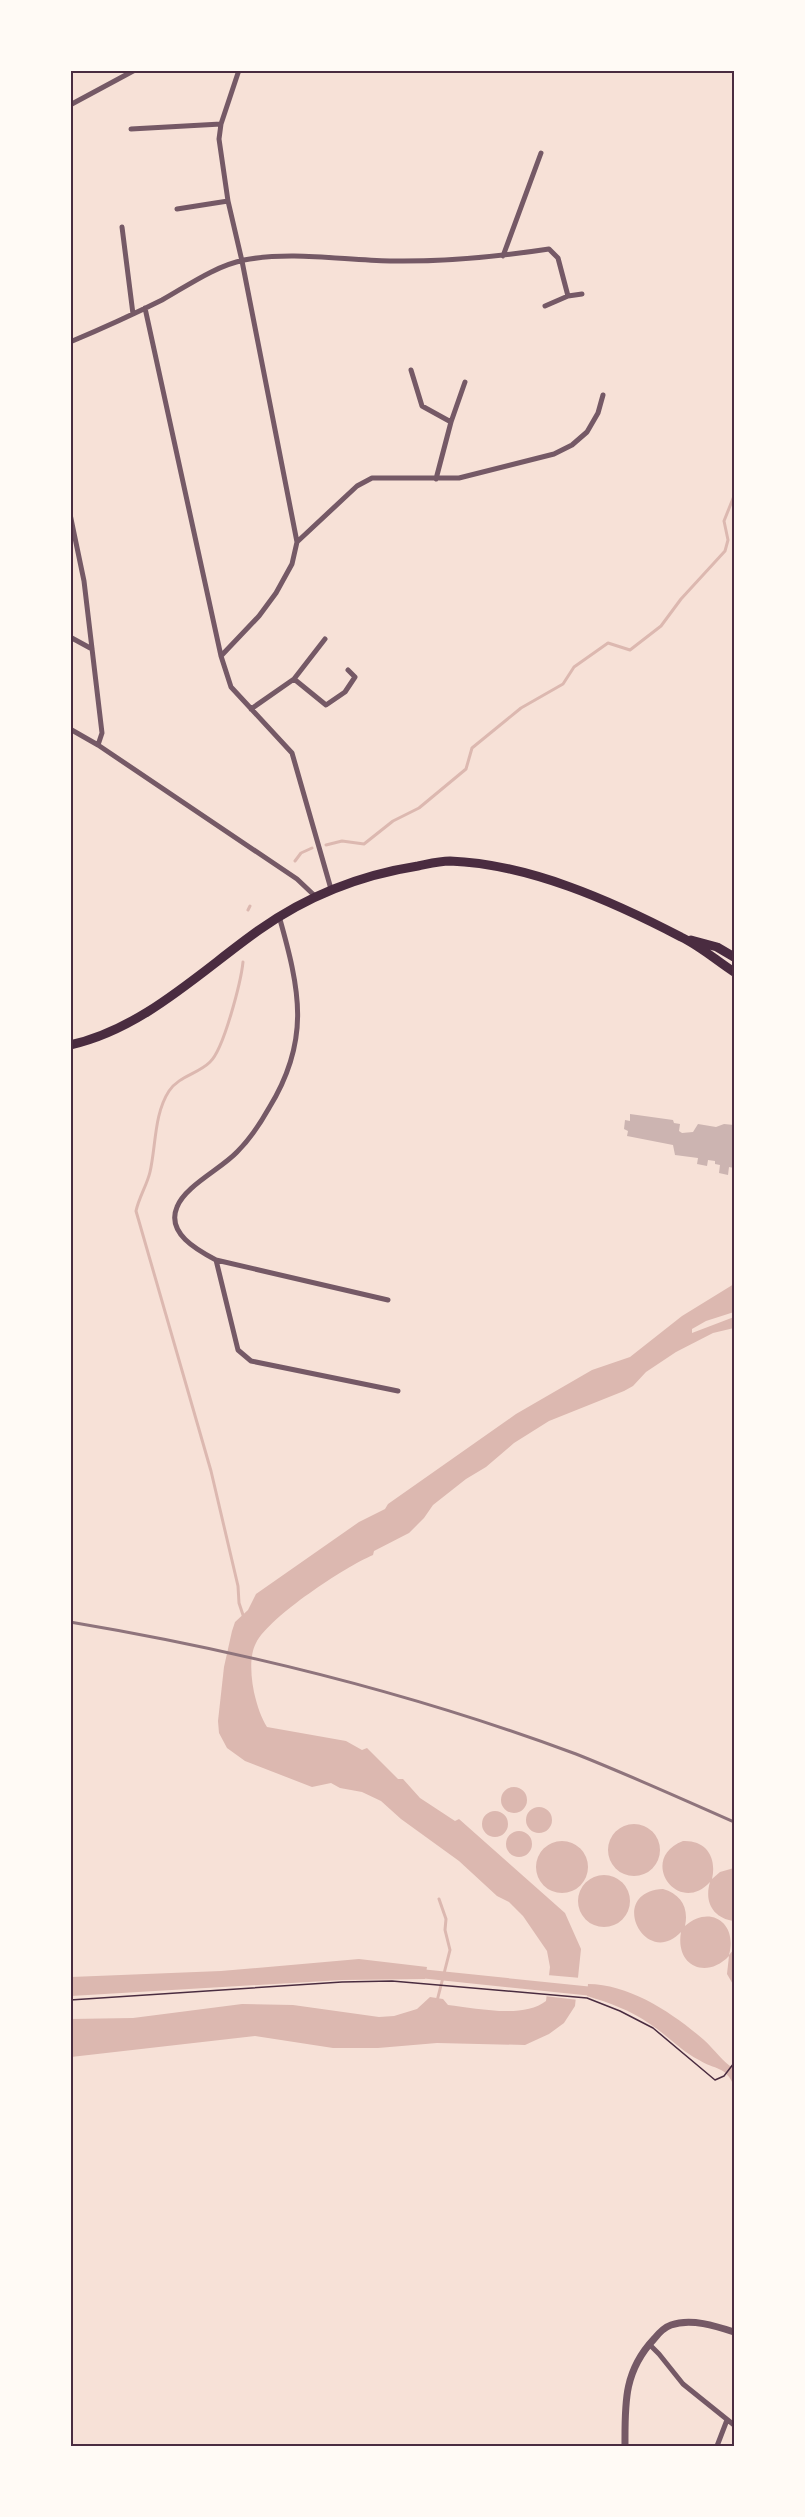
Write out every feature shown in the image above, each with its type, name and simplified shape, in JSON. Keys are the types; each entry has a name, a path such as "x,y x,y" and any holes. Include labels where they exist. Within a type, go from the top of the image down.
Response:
{"highway":[{"path":"70,1045 136,1020 279,916 315,896 383,872 448,861 513,869 575,889 683,938 735,972"},
{"path":"683,938 717,947 735,957"}],"street":[{"path":"70,105 135,70"},
{"path":"221,656 259,616 276,593 292,564 297,542 242,261 228,201 219,139 221,124 239,70"},
{"path":"131,129 221,124"},
{"path":"503,256 541,153"},
{"path":"177,209 228,201"},
{"path":"122,227 133,314"},
{"path":"70,342 133,314 221,268 242,261 286,255 391,261 503,256 549,249 558,258 568,296"},
{"path":"545,306 568,296 582,294"},
{"path":"145,308 221,656 231,687 292,753 331,889"},
{"path":"411,370 422,406 451,422"},
{"path":"436,478 465,381"},
{"path":"297,542 357,486 372,478 459,478 554,454 573,445 587,432 598,413 603,394"},
{"path":"70,514 84,581 102,733 98,745"},
{"path":"70,638 92,649"},
{"path":"251,709 294,679 325,639"},
{"path":"294,679 326,705 345,692 355,677 348,670"},
{"path":"70,729 98,745 297,879 315,896"},
{"path":"279,916 293,964 299,1029 296,1050 288,1072 255,1131 237,1153 186,1193 176,1208 176,1220 180,1233 196,1250 216,1260 388,1300"},
{"path":"216,1260 238,1350 243,1357 250,1361 398,1390"},
{"path":"625,2446 626,2398 631,2374 649,2344 671,2325 700,2322 735,2332"},
{"path":"649,2344 683,2384 735,2425"},
{"path":"717,2446 727,2420"}],"path":[{"path":"70,2000 342,1982 425,1982 587,1998 629,2015 653,2028 715,2080 724,2076 734,2064"}],"shaded area":[{"path":"734,1284 734,1312 706,1321 692,1329 692,1333 734,1317 734,1328 713,1333 676,1352 646,1372 633,1386 549,1421 514,1443 486,1467 466,1479 433,1505 409,1533 374,1551 373,1555 327,1581 292,1606 264,1632 253,1652 251,1674 255,1698 267,1727 346,1741 362,1750 367,1748 398,1779 403,1779 420,1798 455,1821 459,1819 565,1913 581,1949 575,2006 564,2023 549,2034 525,2045 437,2043 378,2048 333,2048 255,2036 71,2057 70,2019 133,2018 242,2004 293,2005 379,2017 394,2016 417,2009 430,1997 443,1999 448,2005 499,2011 525,2010 546,2001 550,1967 547,1951 523,1916 459,1861 401,1819 381,1801 362,1792 340,1788 331,1783 312,1787 245,1761 227,1748 219,1733 218,1721 224,1667 232,1631 235,1622 248,1610 256,1594 359,1522 385,1509 388,1504 516,1414 592,1370 630,1357 682,1316"},
{"path":"514,1787 523,1791 527,1800 523,1809 514,1813 505,1809 501,1800 505,1791"},
{"path":"539,1807 548,1811 552,1820 548,1829 539,1833 530,1829 526,1820 530,1811"},
{"path":"495,1811 504,1815 508,1824 504,1833 495,1837 486,1833 482,1824 486,1815"},
{"path":"629,1824 639,1824 653,1831 660,1850 653,1869 639,1876 629,1876 619,1872 612,1865 608,1855 608,1845 612,1835 619,1828"},
{"path":"519,1831 528,1835 532,1844 528,1853 519,1857 510,1853 506,1844 510,1835"},
{"path":"557,1841 567,1841 581,1848 588,1867 581,1886 567,1893 557,1893 547,1889 540,1882 536,1872 536,1862 540,1852 547,1845"},
{"path":"683,1841 698,1843 708,1851 713,1864 712,1879 720,1872 734,1868 734,1921 721,1916 712,1908 708,1896 710,1882 698,1891 686,1893 675,1889 667,1881 663,1871 663,1860 670,1849"},
{"path":"599,1875 609,1875 623,1882 630,1901 623,1920 609,1927 599,1927 589,1923 582,1916 578,1906 578,1896 582,1886 589,1879"},
{"path":"663,1889 675,1894 685,1908 685,1926 694,1920 712,1917 720,1920 726,1926 731,1944 729,1955 734,1949 734,1986 727,1974 729,1956 711,1967 702,1968 687,1961 680,1944 681,1932 668,1941 655,1942 644,1936 637,1926 634,1914 637,1902 646,1893"},
{"path":"359,1959 427,1967 425,1979 342,1980 71,1996 71,1977 221,1971"},
{"path":"588,1984 620,1989 650,2002 679,2020 734,2069 734,2086 720,2069 692,2056 642,2019 620,2007 587,1996"}],"pier":[{"path":"547,1975 581,1978 579,2000 544,1996"}],"building":[{"path":"630,1114 673,1120 674,1123 680,1124 679,1131 682,1133 693,1132 698,1124 716,1127 724,1124 734,1125 734,1168 729,1167 728,1175 719,1173 720,1165 715,1164 715,1161 708,1160 707,1166 697,1164 698,1158 675,1155 673,1145 627,1136 628,1131 624,1129 625,1120 630,1121"}],"waterway":[{"path":"326,845 342,841 364,844 393,821 419,808 466,769 472,748 521,708 563,684 574,667 608,643 630,650 661,626 681,599 725,551 728,540 724,521 734,496"},
{"path":"295,861 301,853 312,848"},
{"path":"248,910 250,906"},
{"path":"243,962 231,1014 215,1055 205,1066 173,1086 164,1100 158,1120 150,1172 136,1211 211,1471 244,1618"},
{"path":"437,2001 450,1950 445,1930 446,1919 439,1899"},
{"path":"415,1973 598,1992"}],"railway":[{"path":"70,1622 262,1660 389,1693 576,1754 734,1822"}]}
